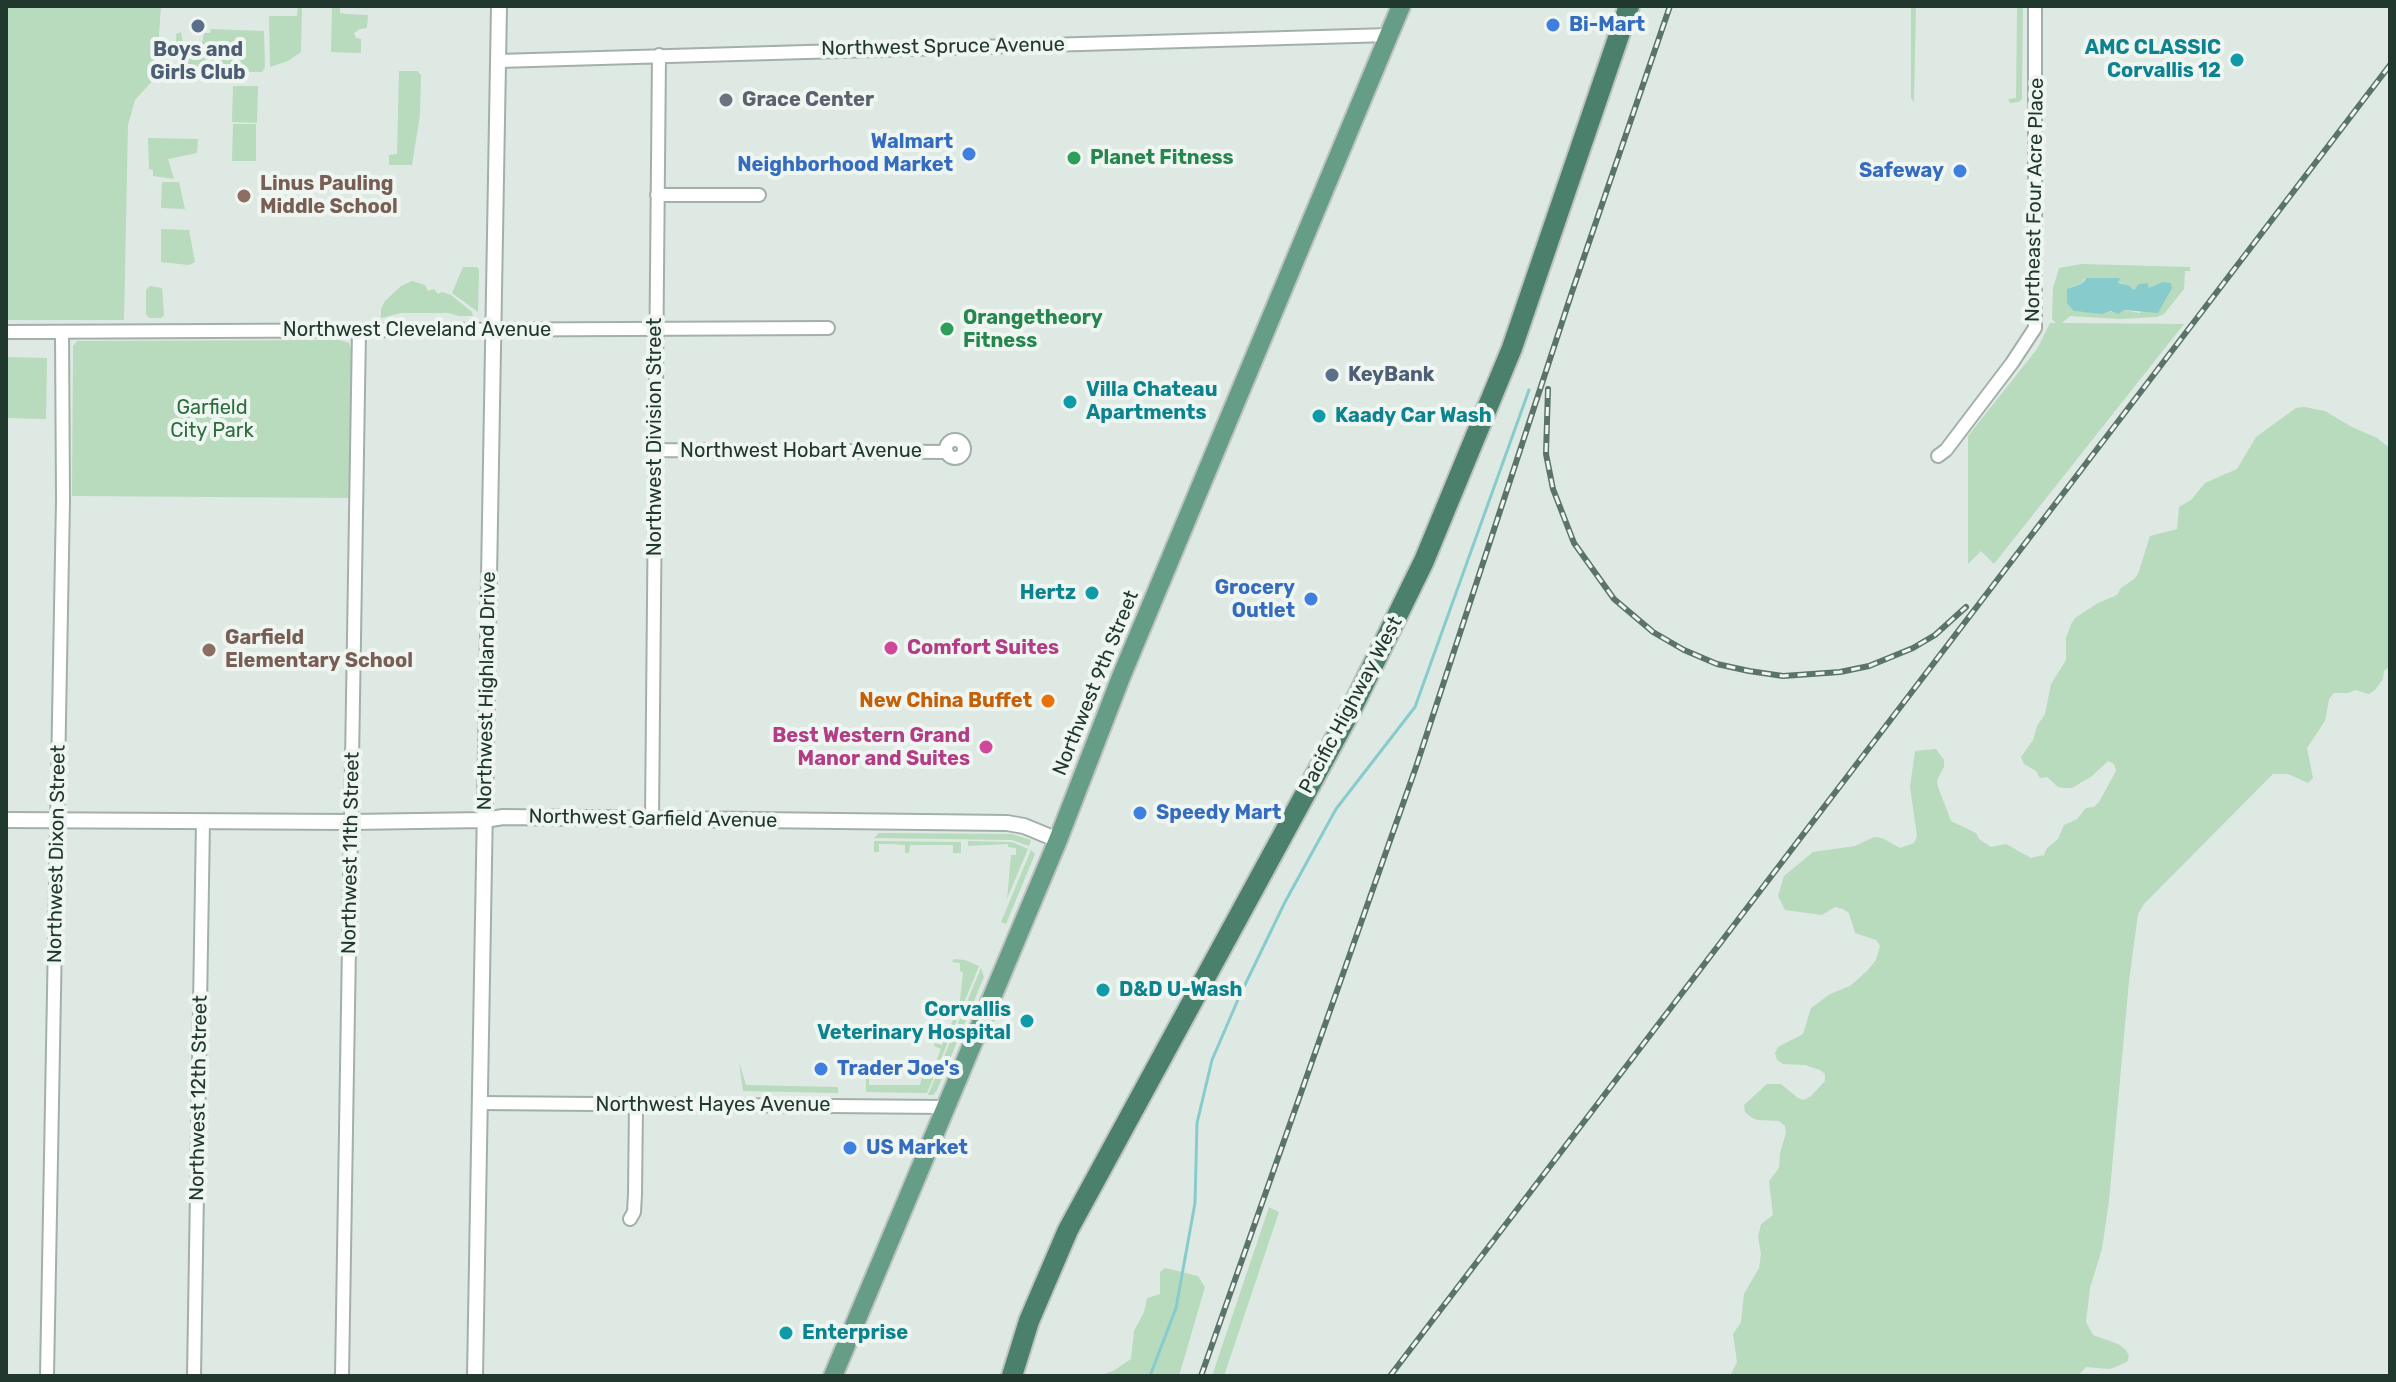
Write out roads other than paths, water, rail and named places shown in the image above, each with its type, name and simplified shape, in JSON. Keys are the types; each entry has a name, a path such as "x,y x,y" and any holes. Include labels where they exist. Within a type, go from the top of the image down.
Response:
{"highway":[{"name":"Pacific Highway West","path":"1012,1376 1049,1270 1087,1191 1352,708 1424,561 1512,348 1629,6"}],"main road":[{"name":"Northwest 9th Street","path":"833,1376 1058,840 1115,691 1401,6"}],"street":[{"name":"Northwest Highland Drive","path":"475,1376 499,6"},
{"name":"Northeast Four Acre Place","path":"1938,456 1946,450 2012,363 2035,328 2035,6"},
{"name":"Northwest Spruce Avenue","path":"498,61 1389,35"},
{"name":"Northwest Division Street","path":"652,819 659,55"},
{"path":"657,195 759,195"},
{"name":"Northwest Cleveland Avenue","path":"6,332 828,328"},
{"name":"Northwest 11th Street","path":"342,1376 359,330"},
{"name":"Northwest Dixon Street","path":"47,1376 63,500 62,332"},
{"name":"Northwest Hobart Avenue","path":"655,450 947,452"},
{"name":"Northwest Garfield Avenue","path":"6,820 351,822 485,820 503,817 1007,823 1024,826 1058,840"},
{"name":"Northwest 12th Street","path":"194,1376 203,821"},
{"name":"Northwest Hayes Avenue","path":"480,1103 945,1107"},
{"path":"630,1219 634,1212 635,1194 636,1105"}],"water":[{"path":"2087,278 2120,278 2118,283 2134,290 2139,284 2148,283 2149,288 2163,282 2171,283 2172,288 2158,313 2074,311 2067,303 2067,289"}],"waterway":[{"path":"1150,1376 1176,1308 1195,1203 1197,1123 1212,1060 1285,902 1336,809 1415,707 1529,390"}],"railway":[{"path":"1201,1376 1416,767 1572,292 1670,6"},
{"path":"1390,1376 2390,65"},
{"path":"1548,389 1546,454 1553,489 1574,543 1614,599 1653,632 1684,650 1717,664 1783,676 1840,672 1869,666 1913,648 1935,635 1966,607"}],"place":[{"name":"Bi-Mart","path":"1553,25"},
{"name":"Boys and Girls Club","path":"198,26"},
{"name":"AMC CLASSIC Corvallis 12","path":"2237,60"},
{"name":"Grace Center","path":"726,100"},
{"name":"Walmart Neighborhood Market","path":"969,154"},
{"name":"Planet Fitness","path":"1074,158"},
{"name":"Safeway","path":"1960,171"},
{"name":"Linus Pauling Middle School","path":"244,196"},
{"name":"Orangetheory Fitness","path":"947,329"},
{"name":"KeyBank","path":"1332,375"},
{"name":"Villa Chateau Apartments","path":"1070,402"},
{"name":"Kaady Car Wash","path":"1319,416"},
{"name":"Hertz","path":"1092,593"},
{"name":"Grocery Outlet","path":"1311,599"},
{"name":"Comfort Suites","path":"891,648"},
{"name":"Garfield Elementary School","path":"209,650"},
{"name":"New China Buffet","path":"1048,701"},
{"name":"Best Western Grand Manor and Suites","path":"986,747"},
{"name":"Speedy Mart","path":"1140,813"},
{"name":"D&D U-Wash","path":"1103,990"},
{"name":"Corvallis Veterinary Hospital","path":"1027,1021"},
{"name":"Trader Joe's","path":"821,1069"},
{"name":"US Market","path":"850,1148"},
{"name":"Enterprise","path":"786,1333"}],"park label":[{"name":"Garfield City Park","path":"212,420"}]}
